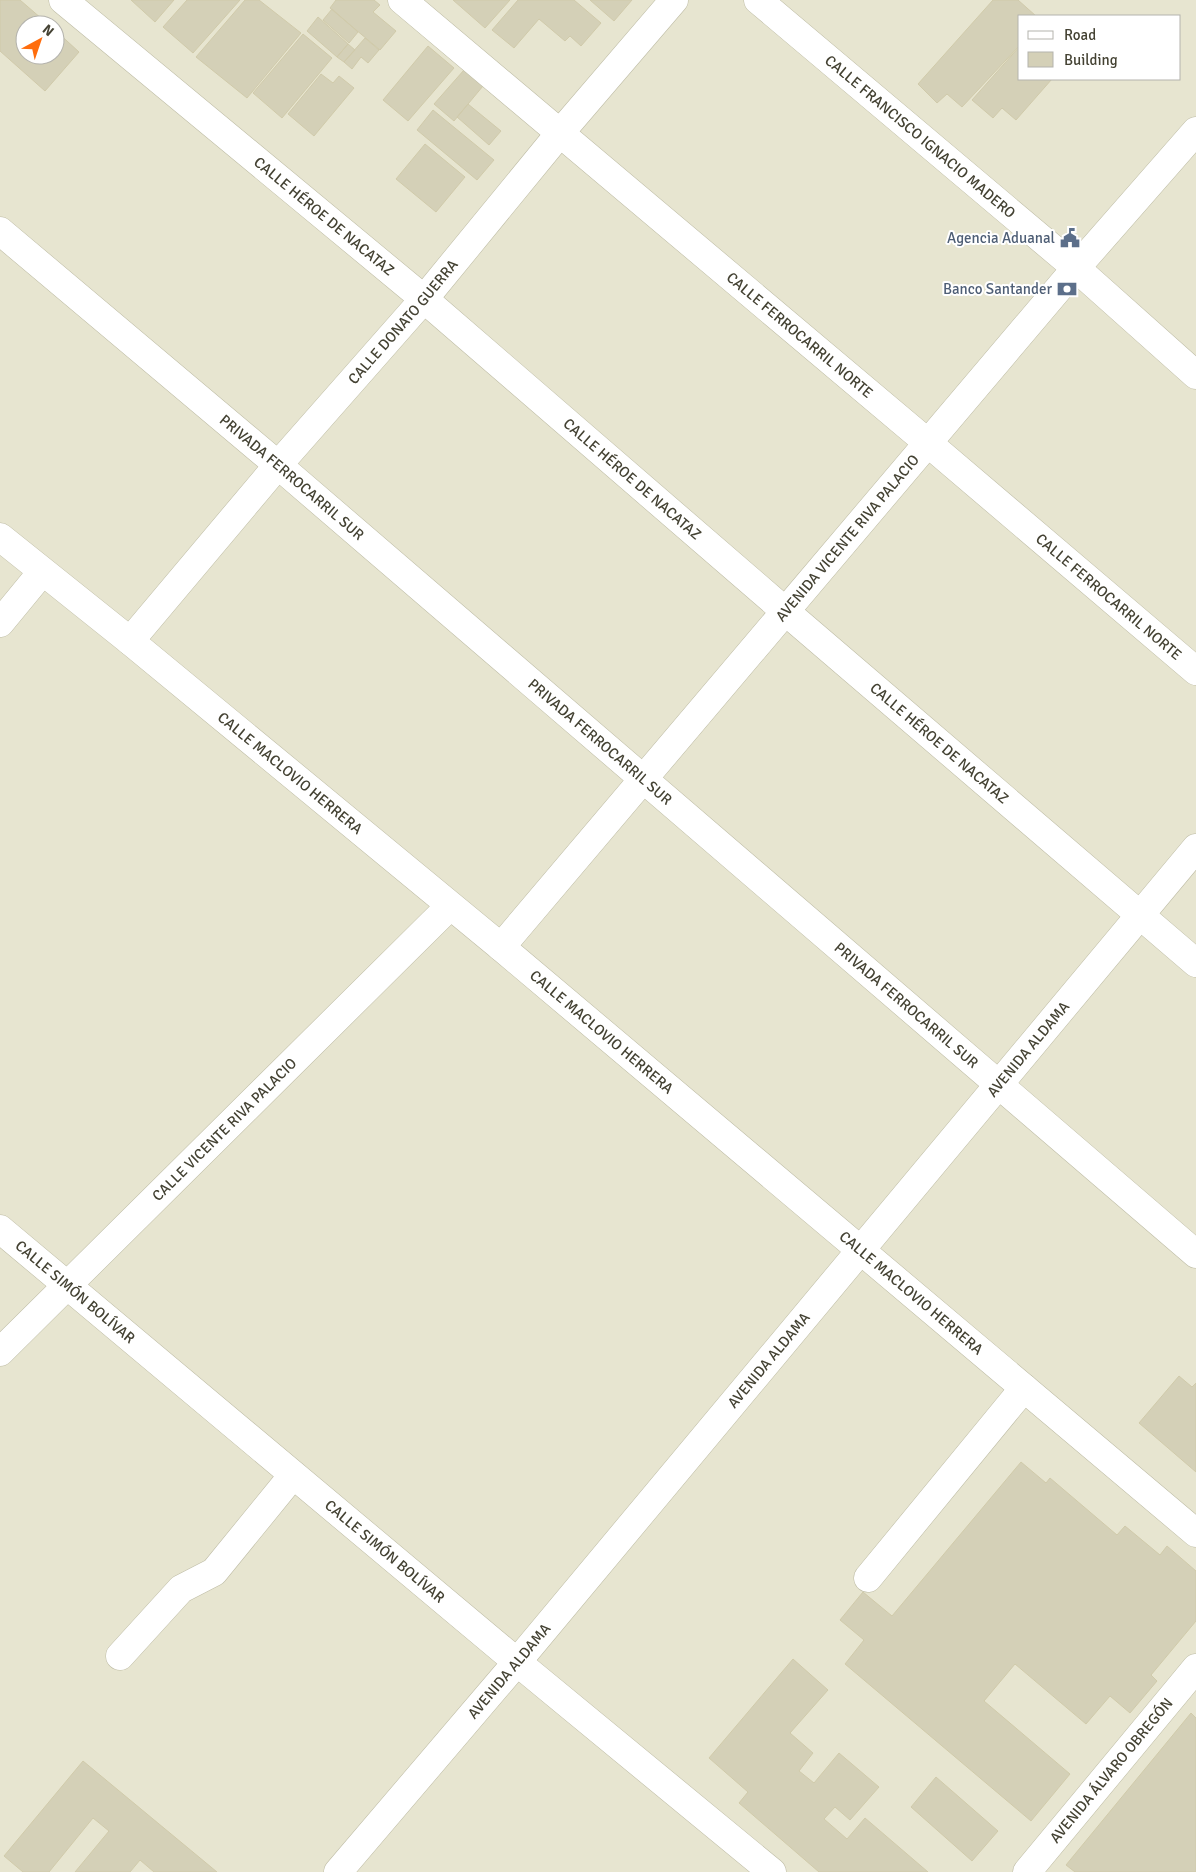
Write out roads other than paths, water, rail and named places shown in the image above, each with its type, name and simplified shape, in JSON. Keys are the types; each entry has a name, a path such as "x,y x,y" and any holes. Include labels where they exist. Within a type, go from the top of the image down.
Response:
{"street":[{"name":"CALLE FERROCARRIL NORTE","path":"402,0 1196,671"},
{"name":"CALLE DONATO GUERRA","path":"130,641 278,465 424,299 560,133 674,0"},
{"name":"CALLE FRANCISCO IGNACIO MADERO","path":"758,0 1076,268 1196,375"},
{"name":"CALLE HÉROE DE NACATAZ","path":"68,1 424,299 1196,963"},
{"name":"AVENIDA VICENTE RIVA PALACIO","path":"502,947 1076,268 1196,131"},
{"name":"PRIVADA FERROCARRIL SUR","path":"0,231 278,465 1196,1254"},
{"name":"CALLE MACLOVIO HERRERA","path":"0,537 130,641 502,947 1196,1533"},
{"path":"0,623 42,572"},
{"name":"AVENIDA ALDAMA","path":"338,1872 517,1662 1196,848"},
{"name":"CALLE VICENTE RIVA PALACIO","path":"0,1352 450,906"},
{"name":"CALLE SIMÓN BOLÍVAR","path":"0,1229 517,1662 772,1872"},
{"path":"868,1578 1024,1388"},
{"path":"120,1656 181,1589 214,1572 293,1475"},
{"name":"AVENIDA ÁLVARO OBREGÓN","path":"1027,1872 1196,1668"}],"place":[{"name":"Agencia Aduanal","path":"1070,238"},
{"name":"Banco Santander","path":"1067,289"}]}
